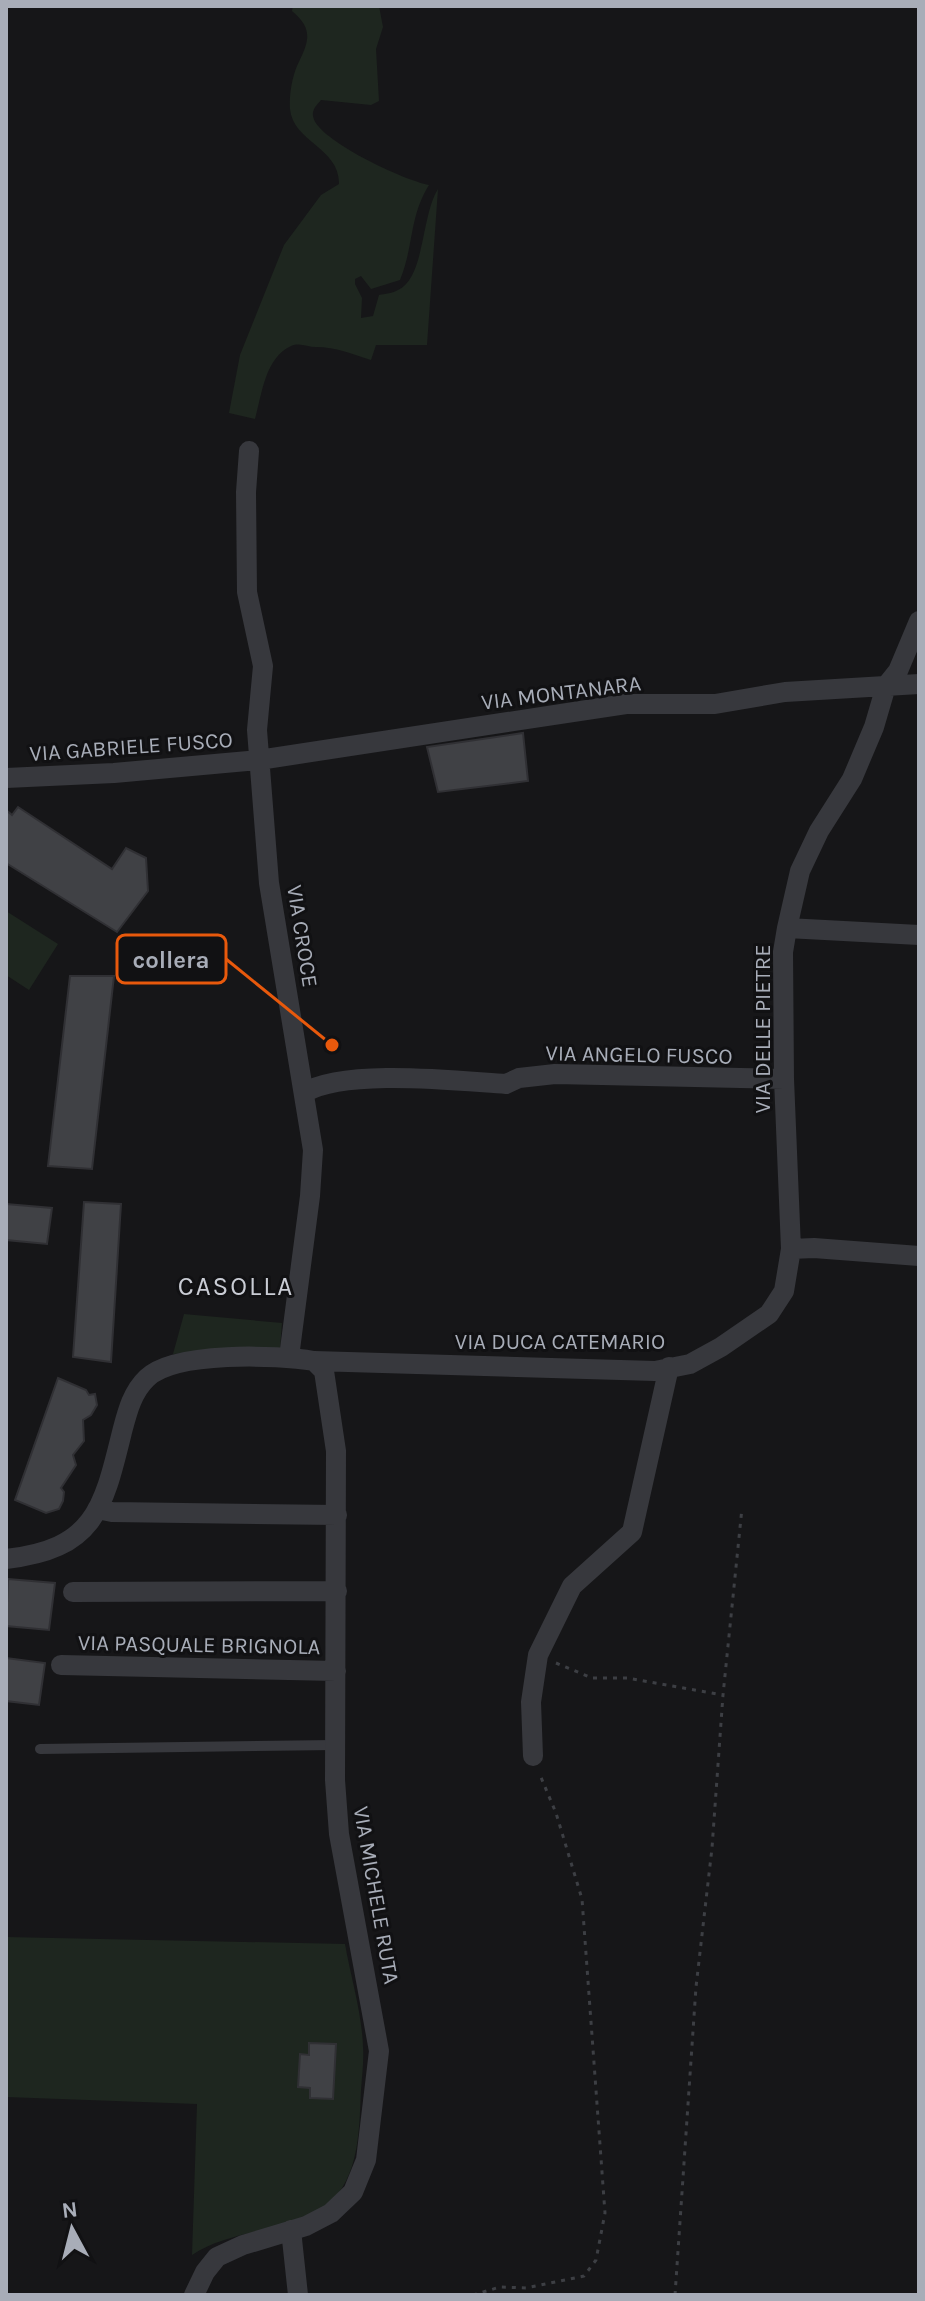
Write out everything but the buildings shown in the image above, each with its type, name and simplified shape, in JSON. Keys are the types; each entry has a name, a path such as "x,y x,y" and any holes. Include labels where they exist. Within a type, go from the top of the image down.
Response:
{"street":[{"name":"VIA CROCE","path":"249,451 246,492 247,592 263,666 257,730 269,883 313,1150 289,1357"},
{"name":"VIA DELLE PIETRE","path":"791,1249 784,1079 783,952 787,928 800,871 819,831 852,779 874,727 886,686 898,671 919,621"},
{"name":"VIA MONTANARA","path":"259,760 626,704 715,704 785,692 919,684"},
{"name":"VIA GABRIELE FUSCO","path":"6,778 114,773 259,760"},
{"path":"787,928 919,935"},
{"name":"VIA ANGELO FUSCO","path":"304,1093 358,1079 506,1084 519,1078 555,1074 784,1079"},
{"path":"791,1249 919,1256"},
{"name":"VIA DUCA CATEMARIO","path":"6,1559 35,1556 60,1547 90,1523 109,1488 133,1395 147,1377 163,1367 182,1361 289,1357 314,1361 655,1371 690,1364 769,1314 784,1291 791,1249"},
{"name":"VIA MICHELE RUTA","path":"194,2295 205,2272 217,2257 331,2213 353,2192 366,2160 379,2051 339,1834 335,1745 336,1451 324,1371 314,1361"},
{"path":"533,1756 531,1702 538,1655 572,1586 632,1532 669,1367"},
{"path":"97,1509 112,1512 337,1515"},
{"path":"73,1592 337,1591"},
{"name":"VIA PASQUALE BRIGNOLA","path":"61,1665 336,1671"},
{"path":"291,2230 298,2295"}],"lane":[{"path":"40,1749 335,1745"}],"path":[{"path":"675,2295 696,1987 712,1848 723,1695 742,1508"},
{"path":"538,1655 592,1678 627,1678 723,1695"},
{"path":"475,2294 500,2287 526,2288 584,2276 596,2260 605,2213 582,1899 556,1813 533,1756"}],"shaded area":[{"path":"293,6 379,6 383,27 376,49 379,101 371,105 321,100 313,116 318,126 345,147 383,168 429,185 418,209 400,280 371,289 361,276 355,279 362,298 361,318 373,316 379,295 398,290 413,273 428,214 438,189 427,345 376,345 371,360 330,348 291,346 275,359 270,368 255,419 229,413 240,355 284,245 321,195 339,184 332,162 299,130 290,109 292,81 307,37 304,24 292,11"},
{"path":"6,911 58,944 29,990 6,975"},
{"path":"184,1314 282,1323 280,1349 173,1354"},
{"path":"6,1937 345,1944 361,2021 363,2058 358,2140 350,2173 332,2201 303,2218 222,2241 192,2255 197,2104 6,2097"}],"place":[{"name":"collera","path":"332,1045"}],"district":[{"name":"CASOLLA","path":"236,1286"}]}
